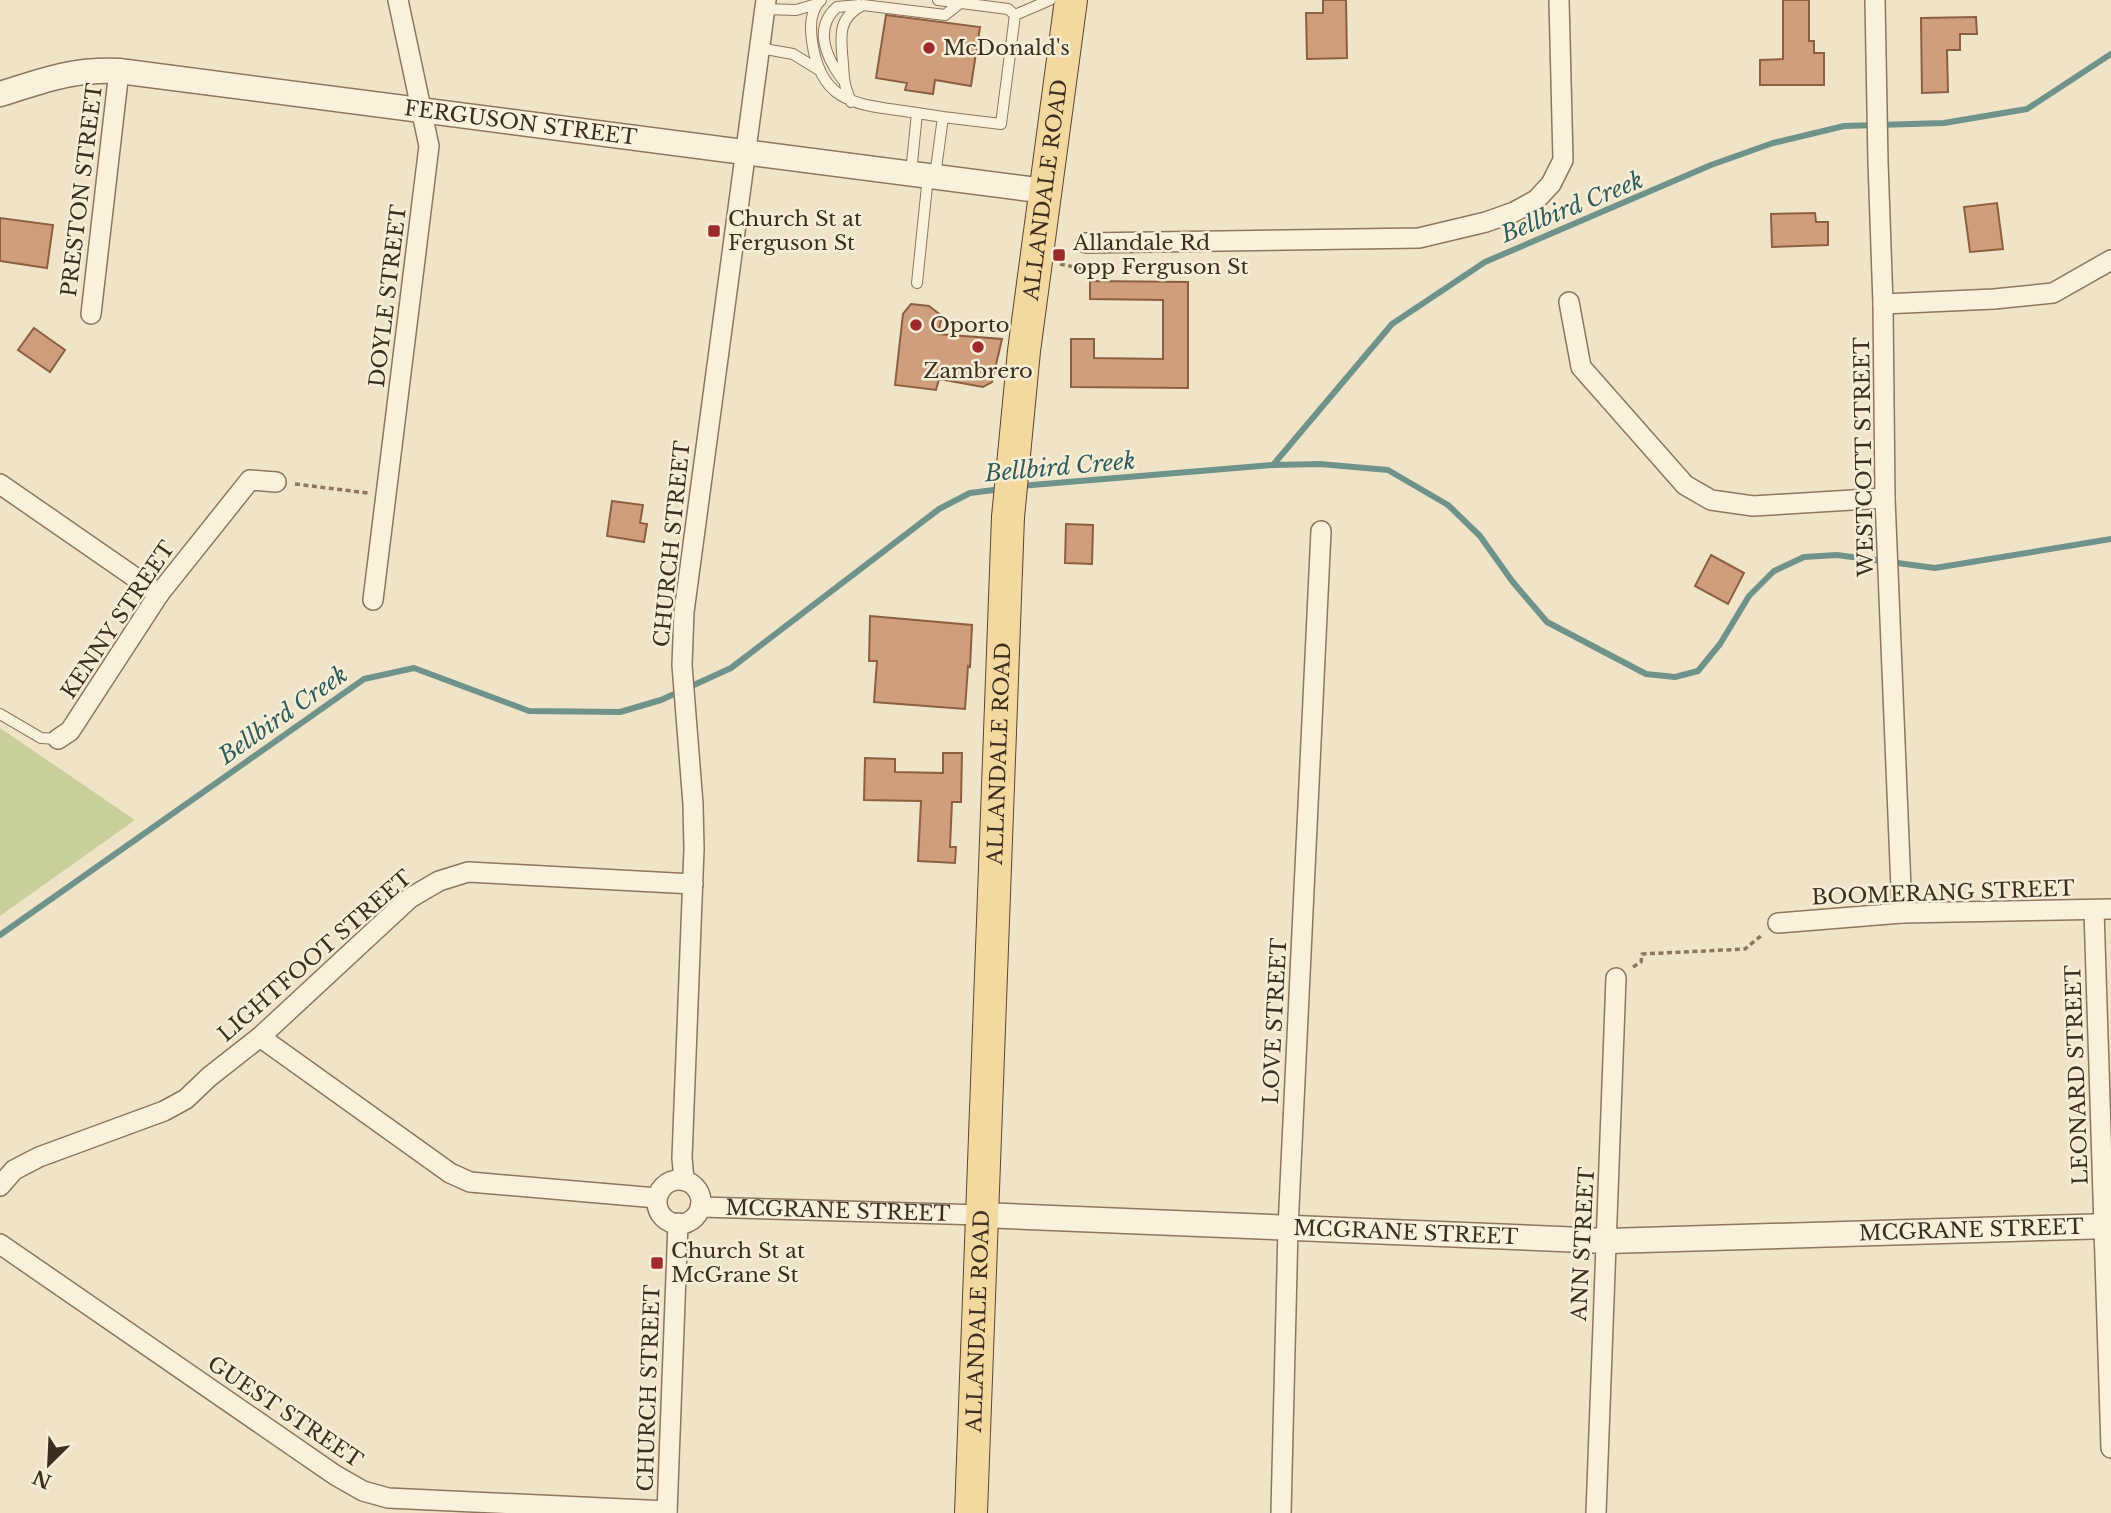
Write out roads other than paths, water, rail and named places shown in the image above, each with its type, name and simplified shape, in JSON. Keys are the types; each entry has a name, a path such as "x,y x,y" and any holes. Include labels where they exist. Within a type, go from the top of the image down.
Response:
{"main road":[{"name":"ALLANDALE ROAD","path":"971,1513 1008,517 1013,450 1071,0"}],"street":[{"name":"DOYLE STREET","path":"373,600 429,146 398,0"},
{"path":"1086,243 1419,238 1486,222 1525,206 1536,200 1551,184 1563,160 1559,0"},
{"name":"WESTCOTT STREET","path":"1875,0 1884,304 1885,498 1902,914"},
{"name":"CHURCH STREET","path":"684,1181 682,1158 693,884 693,804 682,665 684,612 743,153 765,4"},
{"name":"FERGUSON STREET","path":"0,94 67,73 119,71 1045,191"},
{"name":"PRESTON STREET","path":"91,314 119,71"},
{"path":"1884,304 1994,299 2053,293 2111,260"},
{"path":"1569,302 1581,367 1685,485 1711,500 1753,506 1885,498"},
{"name":"KENNY STREET","path":"58,739 70,731 159,594 250,480 276,482"},
{"path":"0,484 159,594"},
{"name":"LOVE STREET","path":"1281,1513 1289,1228 1321,531"},
{"name":"LIGHTFOOT STREET","path":"0,1186 14,1170 39,1157 164,1111 187,1099 209,1077 260,1037 410,898 439,881 468,872 693,884"},
{"name":"BOOMERANG STREET","path":"1777,923 1902,914 2103,910"},
{"name":"LEONARD STREET","path":"2103,910 2111,1448"},
{"name":"ANN STREET","path":"1596,1513 1616,978"},
{"path":"260,1037 450,1173 470,1182 657,1198"},
{"path":"684,1181 697,1191 700,1207 692,1219 672,1222 662,1215 657,1198 665,1185 684,1181"},
{"name":"MCGRANE STREET","path":"700,1207 982,1215 1608,1241 2108,1226"},
{"name":"CHURCH STREET","path":"667,1512 678,1223"},
{"name":"GUEST STREET","path":"0,1244 335,1475 363,1491 388,1498 667,1512"}],"lane":[{"path":"938,0 1011,8 1050,0"},
{"path":"819,2 813,11 810,29 819,70 828,87 851,102 1001,124 1011,8"},
{"path":"765,4 796,10 819,2"},
{"path":"851,102 823,43 826,21 837,7 863,5 945,15 960,3"},
{"path":"842,79 840,49 844,22 851,11 863,5"},
{"path":"759,48 793,54 819,70"},
{"path":"916,113 925,175 917,284"},
{"path":"925,175 943,117"},
{"path":"0,714 41,738 58,739"}],"waterway":[{"name":"Bellbird Creek","path":"1020,486 1273,465 1392,324 1485,262 1711,165 1773,143 1844,126 1944,123 2027,109 2111,54"},
{"path":"1273,465 1320,464 1388,470 1448,505 1480,536 1512,581 1547,622 1646,674 1675,677 1698,671 1720,644 1749,596 1774,571 1804,557 1837,555 1935,568 2111,539"},
{"name":"Bellbird Creek","path":"0,935 364,679 414,668 529,711 620,712 661,700 731,668 939,509 970,493 1002,489"}],"place":[{"name":"McDonald's","path":"929,48"},
{"name":"Church St at Ferguson St","path":"714,231"},
{"name":"Allandale Rd opp Ferguson St","path":"1059,255"},
{"name":"Oporto","path":"916,325"},
{"name":"Zambrero","path":"978,347"},
{"name":"Church St at McGrane St","path":"657,1263"}]}
